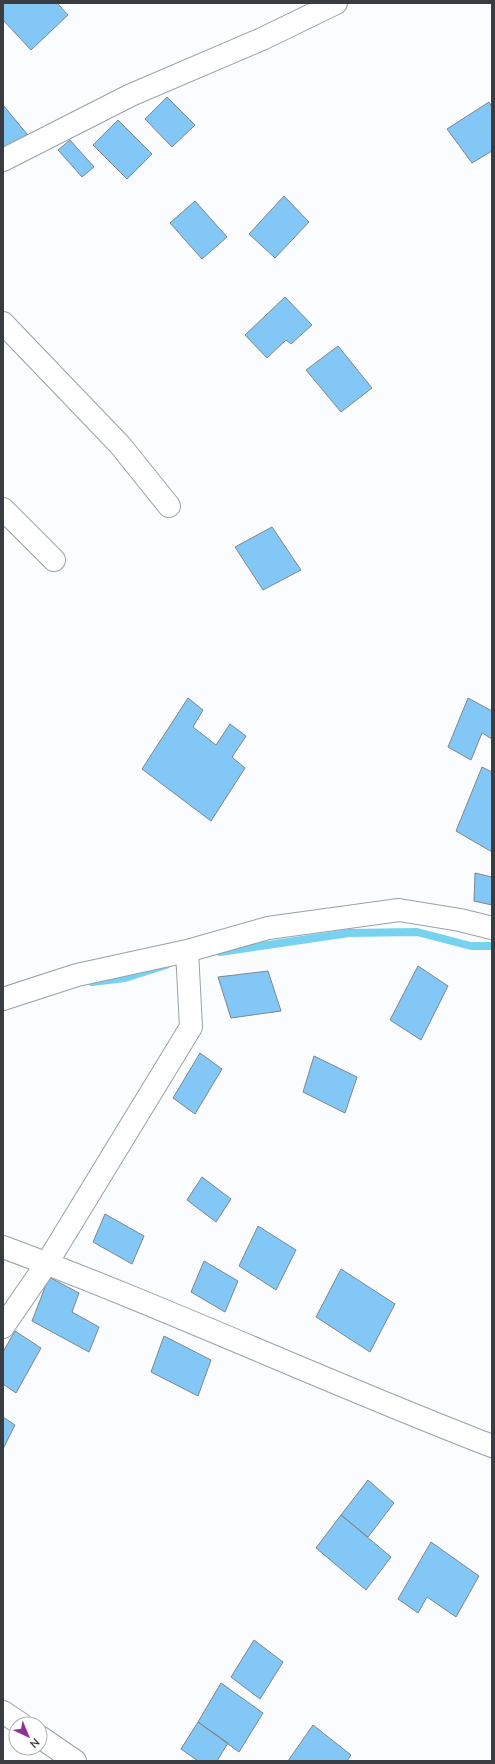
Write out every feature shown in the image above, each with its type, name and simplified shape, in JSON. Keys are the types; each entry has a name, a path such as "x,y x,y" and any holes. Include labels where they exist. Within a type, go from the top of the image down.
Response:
{"street":[{"path":"3,160 132,95 262,39 336,3"},
{"path":"3,323 120,445 169,506"},
{"path":"3,509 54,560"},
{"path":"3,1000 77,975 187,951 268,928 399,910 460,920 492,928"},
{"path":"3,1327 47,1263 191,1027 187,951"},
{"path":"3,1247 47,1263 217,1332 398,1410 492,1446"},
{"path":"48,1742 75,1761"}],"building":[{"path":"3,3 57,3 68,15 31,50 3,20"},
{"path":"167,97 195,125 172,147 145,119"},
{"path":"489,102 492,107 492,151 472,163 447,129"},
{"path":"3,105 27,134 4,152 3,151"},
{"path":"118,120 152,154 127,179 93,145"},
{"path":"70,140 94,167 82,177 58,150"},
{"path":"284,196 309,222 275,258 249,234"},
{"path":"195,201 227,237 202,259 170,223"},
{"path":"285,297 312,325 291,344 286,340 267,358 245,335"},
{"path":"338,346 372,388 341,412 306,370"},
{"path":"272,527 301,570 263,590 235,547"},
{"path":"188,698 203,710 193,727 216,745 230,724 246,736 232,757 245,768 211,821 142,769"},
{"path":"468,698 492,711 492,739 482,733 471,760 448,747"},
{"path":"482,767 492,772 492,852 456,831"},
{"path":"475,873 492,877 492,905 474,901"},
{"path":"418,966 448,986 421,1040 390,1020"},
{"path":"268,971 281,1011 231,1018 218,977"},
{"path":"200,1053 222,1069 195,1114 173,1098"},
{"path":"314,1056 357,1077 345,1113 303,1092"},
{"path":"202,1177 231,1199 216,1222 187,1200"},
{"path":"105,1214 144,1236 132,1264 93,1242"},
{"path":"258,1226 296,1250 276,1290 239,1266"},
{"path":"204,1261 238,1281 225,1312 191,1292"},
{"path":"341,1269 395,1304 370,1352 316,1317"},
{"path":"49,1277 79,1293 72,1312 99,1327 89,1352 32,1321"},
{"path":"15,1331 41,1348 16,1393 3,1384 3,1352"},
{"path":"164,1336 211,1360 198,1396 151,1372"},
{"path":"3,1417 15,1425 3,1449"},
{"path":"368,1480 394,1503 368,1537 341,1515"},
{"path":"341,1515 391,1557 366,1590 316,1548"},
{"path":"431,1542 479,1576 456,1617 427,1597 418,1613 398,1599"},
{"path":"254,1640 283,1662 260,1699 231,1677"},
{"path":"221,1683 263,1713 239,1752 198,1722"},
{"path":"198,1722 228,1743 217,1761 198,1761 181,1749"},
{"path":"313,1725 351,1755 347,1761 288,1761"}],"waterway":[{"path":"220,952 349,933 417,932 471,946 492,946"},
{"path":"92,982 125,978 166,965"}]}
